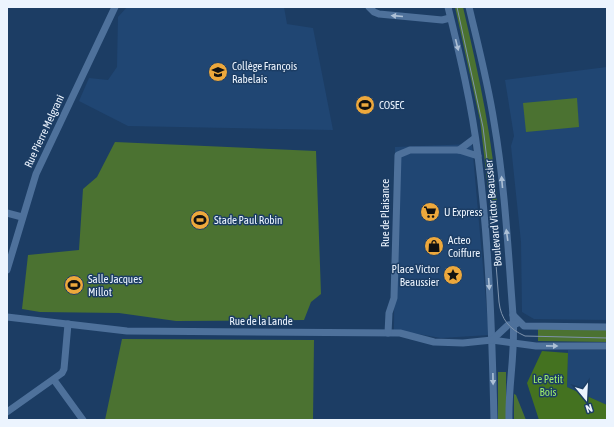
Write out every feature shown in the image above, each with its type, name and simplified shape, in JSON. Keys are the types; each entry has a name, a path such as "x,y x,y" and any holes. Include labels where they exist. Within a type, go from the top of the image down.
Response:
{"street":[{"name":"Rue Pierre Melgrani","path":"7,270 36,174 115,7"},
{"path":"369,7 379,14 428,19 450,18"},
{"name":"Boulevard Victor Beaussier","path":"448,7 466,83 478,156 485,223 492,340 494,420"},
{"name":"Boulevard Victor Beaussier","path":"469,7 494,122 508,246 513,315 509,420"},
{"path":"459,150 475,138"},
{"name":"Rue de Plaisance","path":"388,333 389,313 394,291 398,155 410,150 459,150 478,156"},
{"path":"7,213 22,217"},
{"path":"513,315 524,326"},
{"name":"Rue de la Lande","path":"7,317 127,330 179,332 400,333 434,342 462,343 492,340 513,344 607,346"},
{"path":"7,412 54,380 64,369 68,324"},
{"path":"492,340 508,325 513,324 524,326 607,327"},
{"path":"54,380 83,420"}],"shaded area":[{"name":"Collège François Rabelais","path":"127,7 284,7 287,24 313,28 333,130 128,126 79,101 89,78 108,80 117,67 118,17"},
{"path":"607,67 607,320 534,319 522,312 521,242 511,146 514,136 505,80"},
{"path":"472,144 489,335 441,338 394,330 395,147"},
{"path":"568,350 607,350 607,405 567,387"}],"green space":[{"path":"455,7 463,7 480,84 493,161 498,214 491,215 480,120"},
{"path":"577,98 579,127 526,132 523,103"},
{"name":"Stade Paul Robin","path":"115,142 316,151 321,294 311,302 304,320 176,321 119,313 40,312 22,309 28,255 79,250 83,189 97,177"},
{"path":"538,329 607,330 607,342 538,341"},
{"path":"122,339 314,340 313,420 105,420"},
{"name":"Le Petit Bois","path":"542,351 568,353 567,387 607,405 607,420 539,420 527,383"},
{"path":"498,372 506,372 506,420 498,420"},
{"path":"514,394 516,395 526,420 514,420"}],"tram line":[{"path":"457,7 483,127 489,176 499,302 502,314 510,327 525,336 607,338"}],"place":[{"name":"Collège François Rabelais","path":"218,72"},
{"name":"COSEC","path":"365,105"},
{"name":"U Express","path":"430,212"},
{"name":"Stade Paul Robin","path":"200,220"},
{"name":"Acteo Coiffure","path":"434,246"},
{"name":"Place Victor Beaussier","path":"453,275"},
{"name":"Salle Jacques Millot","path":"74,285"}]}
